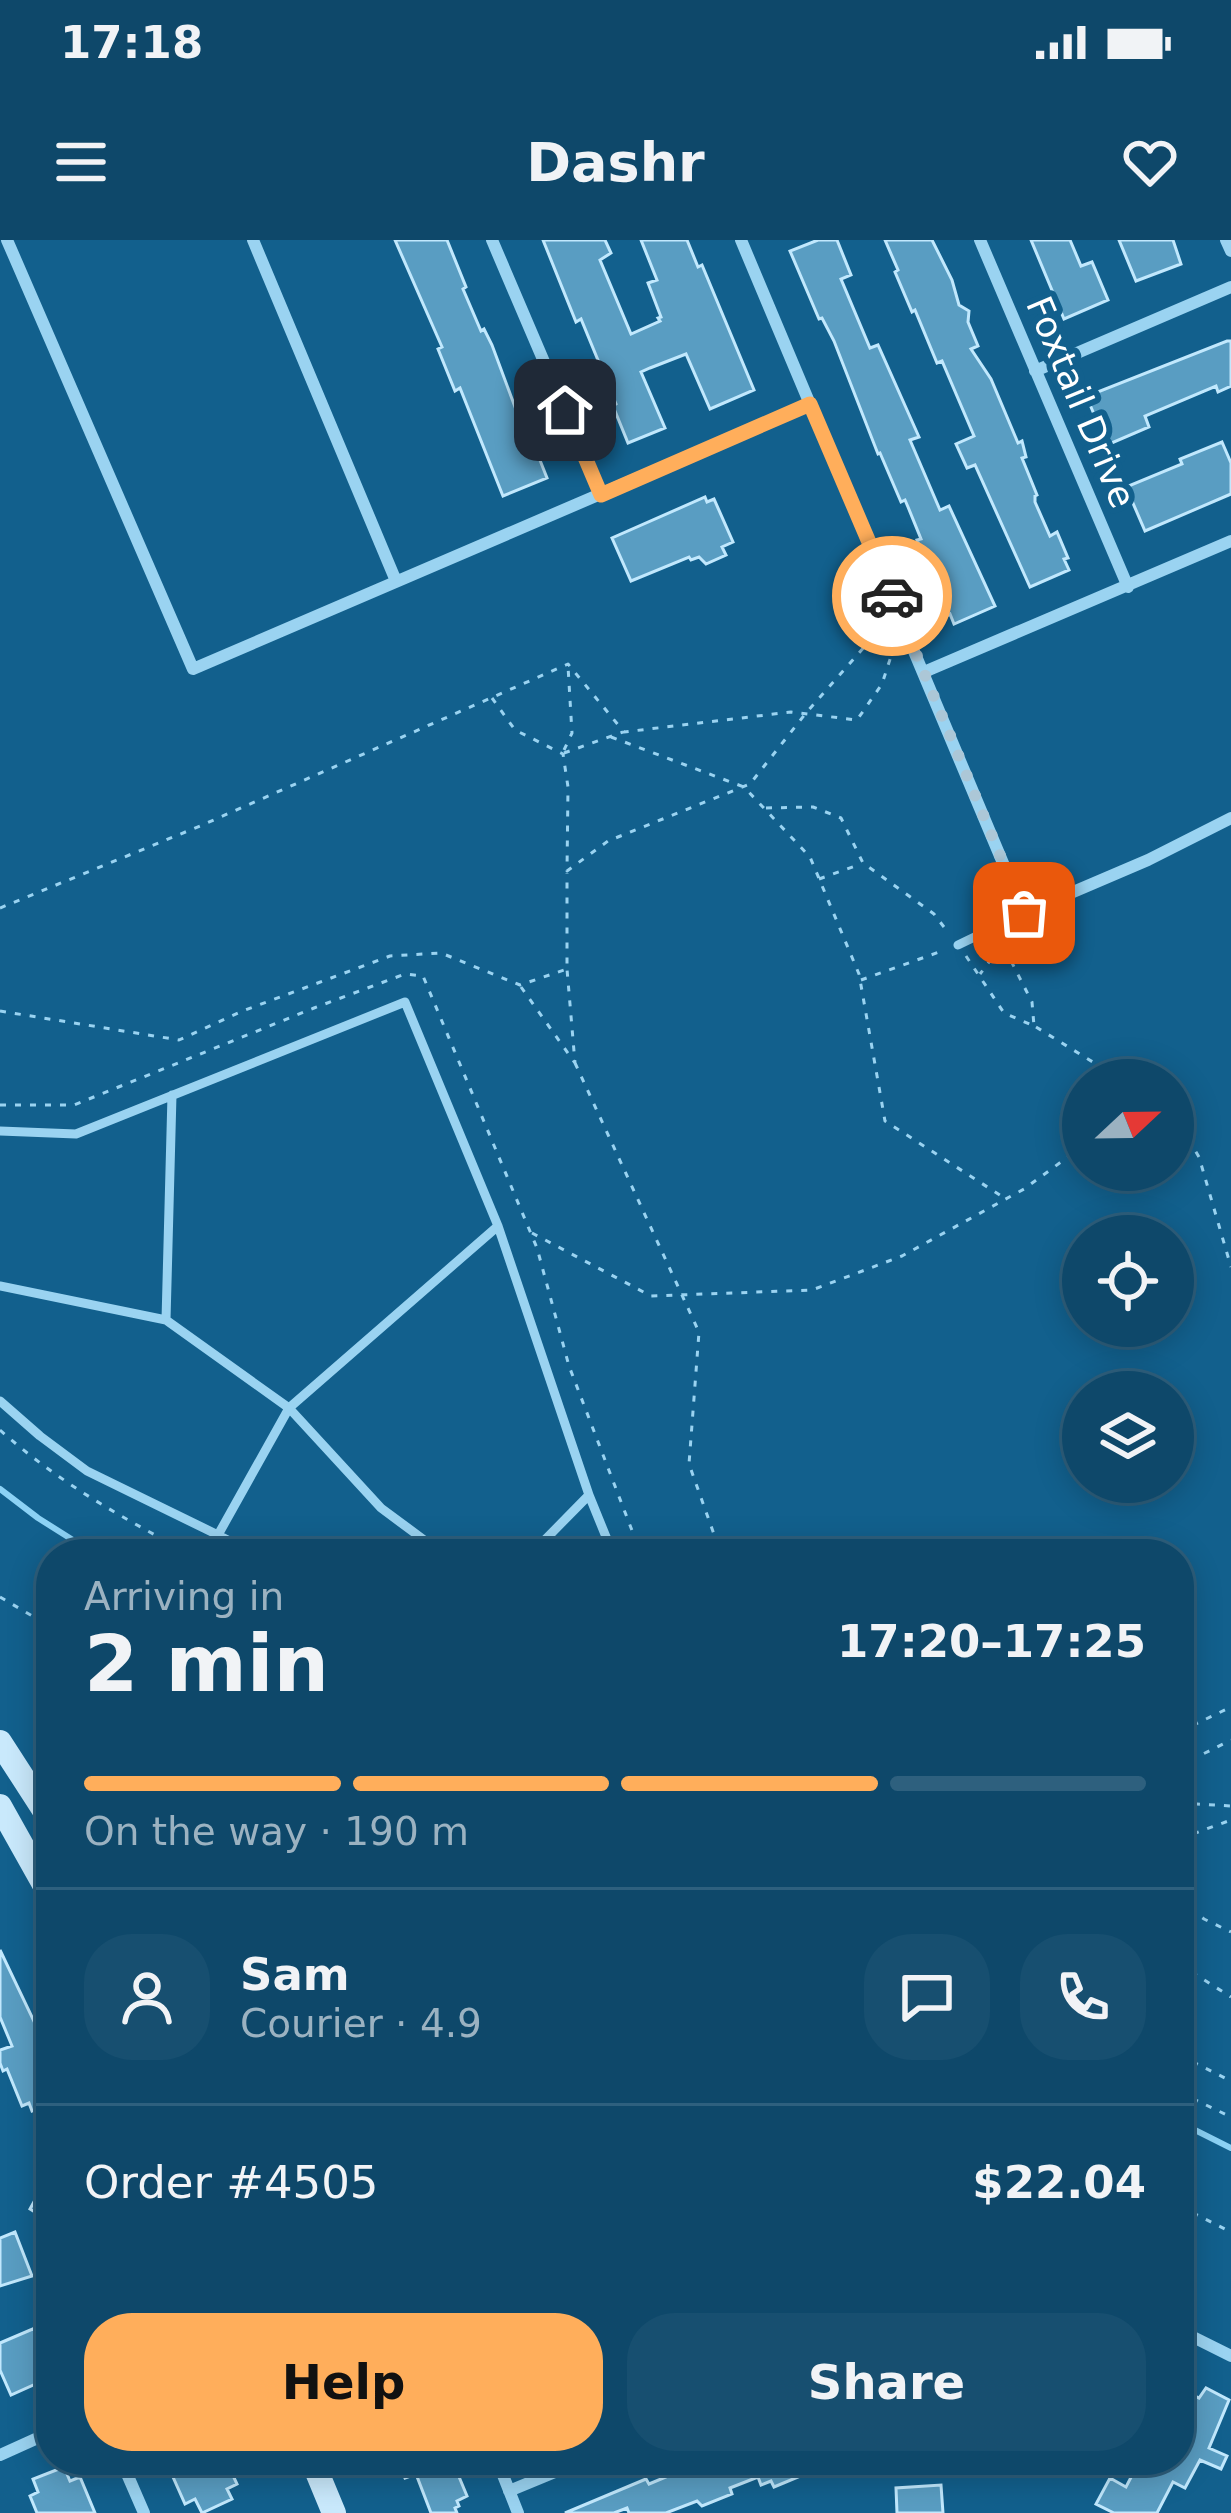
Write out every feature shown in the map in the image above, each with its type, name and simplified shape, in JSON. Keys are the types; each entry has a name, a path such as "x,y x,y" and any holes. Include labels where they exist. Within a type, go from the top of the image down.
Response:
{"main road":[{"path":"0,1742 36,1798"},
{"path":"0,1806 36,1870"},
{"path":"318,2475 334,2513"}],"street":[{"path":"8,240 193,669 810,404"},
{"path":"253,240 396,581"},
{"path":"492,240 601,495"},
{"path":"741,240 1024,913 1231,818"},
{"name":"Foxtail Drive","path":"980,240 1128,587"},
{"path":"1226,240 1231,251"},
{"path":"1035,371 1231,287"},
{"path":"924,672 1231,541"},
{"path":"1194,2338 1231,2356"},
{"path":"0,2455 36,2439"},
{"path":"128,2475 144,2513"},
{"path":"503,2475 518,2513"},
{"path":"509,2491 548,2475"}],"lane":[{"path":"958,945 1024,913"},
{"path":"0,1131 76,1134 405,1002 498,1226 607,1539"},
{"path":"166,1320 172,1095"},
{"path":"218,1535 289,1408 498,1226"},
{"path":"0,1286 166,1320 289,1408 381,1508 423,1539"},
{"path":"0,1401 87,1471 226,1539"},
{"path":"546,1539 589,1495"}],"path":[{"path":"492,698 515,730 563,754 624,732 791,712 857,720 882,683 902,621"},
{"path":"567,872 608,841 750,784 874,636 902,621"},
{"path":"568,664 624,732"},
{"path":"0,908 221,817 568,664"},
{"path":"568,664 572,733 563,754 568,787 567,969 575,1063"},
{"path":"610,737 744,787 810,857 860,980 885,1121 1006,1199"},
{"path":"764,808 813,807 841,818 863,863 934,914 1004,1013 1088,1059"},
{"path":"819,879 863,863"},
{"path":"860,980 958,945"},
{"path":"0,1011 179,1040 390,956 441,953 520,985 575,1063 699,1332 689,1464 716,1539"},
{"path":"980,974 992,958 1008,955 1032,1002 1034,1026"},
{"path":"520,985 567,969"},
{"path":"0,1105 74,1105 350,994 405,974 423,976 531,1233 569,1366 635,1539"},
{"path":"1194,1149 1231,1267"},
{"path":"531,1233 651,1296 812,1290 902,1256 1024,1189 1062,1161"},
{"path":"0,1430 108,1510 163,1539"},
{"path":"0,1597 36,1618"},
{"path":"1194,1725 1231,1707"},
{"path":"1194,1760 1231,1740"},
{"path":"1194,1804 1231,1806"},
{"path":"1194,1834 1231,1820"},
{"path":"1194,1911 1231,1932"},
{"path":"1194,1974 1231,1997"},
{"path":"1194,2062 1231,2081"},
{"path":"1194,2099 1231,2117"},
{"path":"1194,2214 1231,2232"}],"building":[{"path":"395,240 447,240 463,289 492,345 528,442 532,440 547,478 503,496"},
{"path":"543,240 605,240 611,253 600,260 631,334 661,317 648,283 657,280 641,240 687,240 754,390 710,409 686,354 650,368 641,372 665,428 628,443 581,319 576,322"},
{"path":"818,240 837,240 851,275 841,279 870,348 878,345 919,437 910,440 940,510 949,506 995,606 954,624 950,614 945,617 908,507 905,500 901,502 878,454 834,341 819,319 790,251"},
{"path":"885,240 932,240 959,305 969,311 968,322 978,346 971,349 991,379 1018,443 1022,441 1035,502 1050,536 1057,532 1069,570 1030,587 975,465 967,468 956,444 974,436 942,361 937,363 915,310 912,312"},
{"path":"1031,240 1070,240 1081,266 1092,262 1108,300 1064,319"},
{"path":"1119,240 1173,240 1181,264 1136,281"},
{"path":"1231,341 1231,386 1218,392 1216,386 1145,416 1149,427 1107,445 1088,400 1097,397 1095,393"},
{"path":"1222,442 1231,463 1231,494 1145,531 1126,487"},
{"path":"705,497 707,502 714,499 733,542 722,547 726,555 706,564 699,557 689,557 631,581 612,538"},
{"path":"0,1950 36,2026 36,2109 32,2111 29,2103 22,2106 0,2063 0,2050 12,2046 0,2017"},
{"path":"15,2232 32,2276 0,2286 0,2238"},
{"path":"35,2328 36,2384 11,2395 0,2370 0,2343"},
{"path":"1206,2388 1229,2400 1209,2448 1227,2456 1221,2469 1200,2460 1194,2471 1194,2396 1199,2398"},
{"path":"233,2475 237,2484 227,2489 232,2499 202,2513 195,2499 185,2504 173,2477"},
{"path":"416,2475 458,2475 467,2496 457,2501 457,2513 431,2513"},
{"path":"671,2475 803,2475 774,2487 771,2481 761,2485 758,2477 702,2506 697,2501 666,2513 629,2513 627,2508 614,2513 565,2513 646,2479 649,2484"},
{"path":"1132,2475 1192,2475 1185,2488 1173,2482 1157,2513 1114,2513 1096,2504 1110,2478 1126,2487"},
{"path":"80,2477 95,2513 37,2513 30,2496 38,2492 33,2479"},
{"path":"941,2485 943,2513 897,2513 896,2488"}],"waterway":[{"path":"0,1489 71,1539"},
{"path":"1194,2130 1231,2148"}],"way so far":[{"path":"892,596 1024,913"}],"route":[{"path":"565,410 601,495 810,404 892,596"}]}
